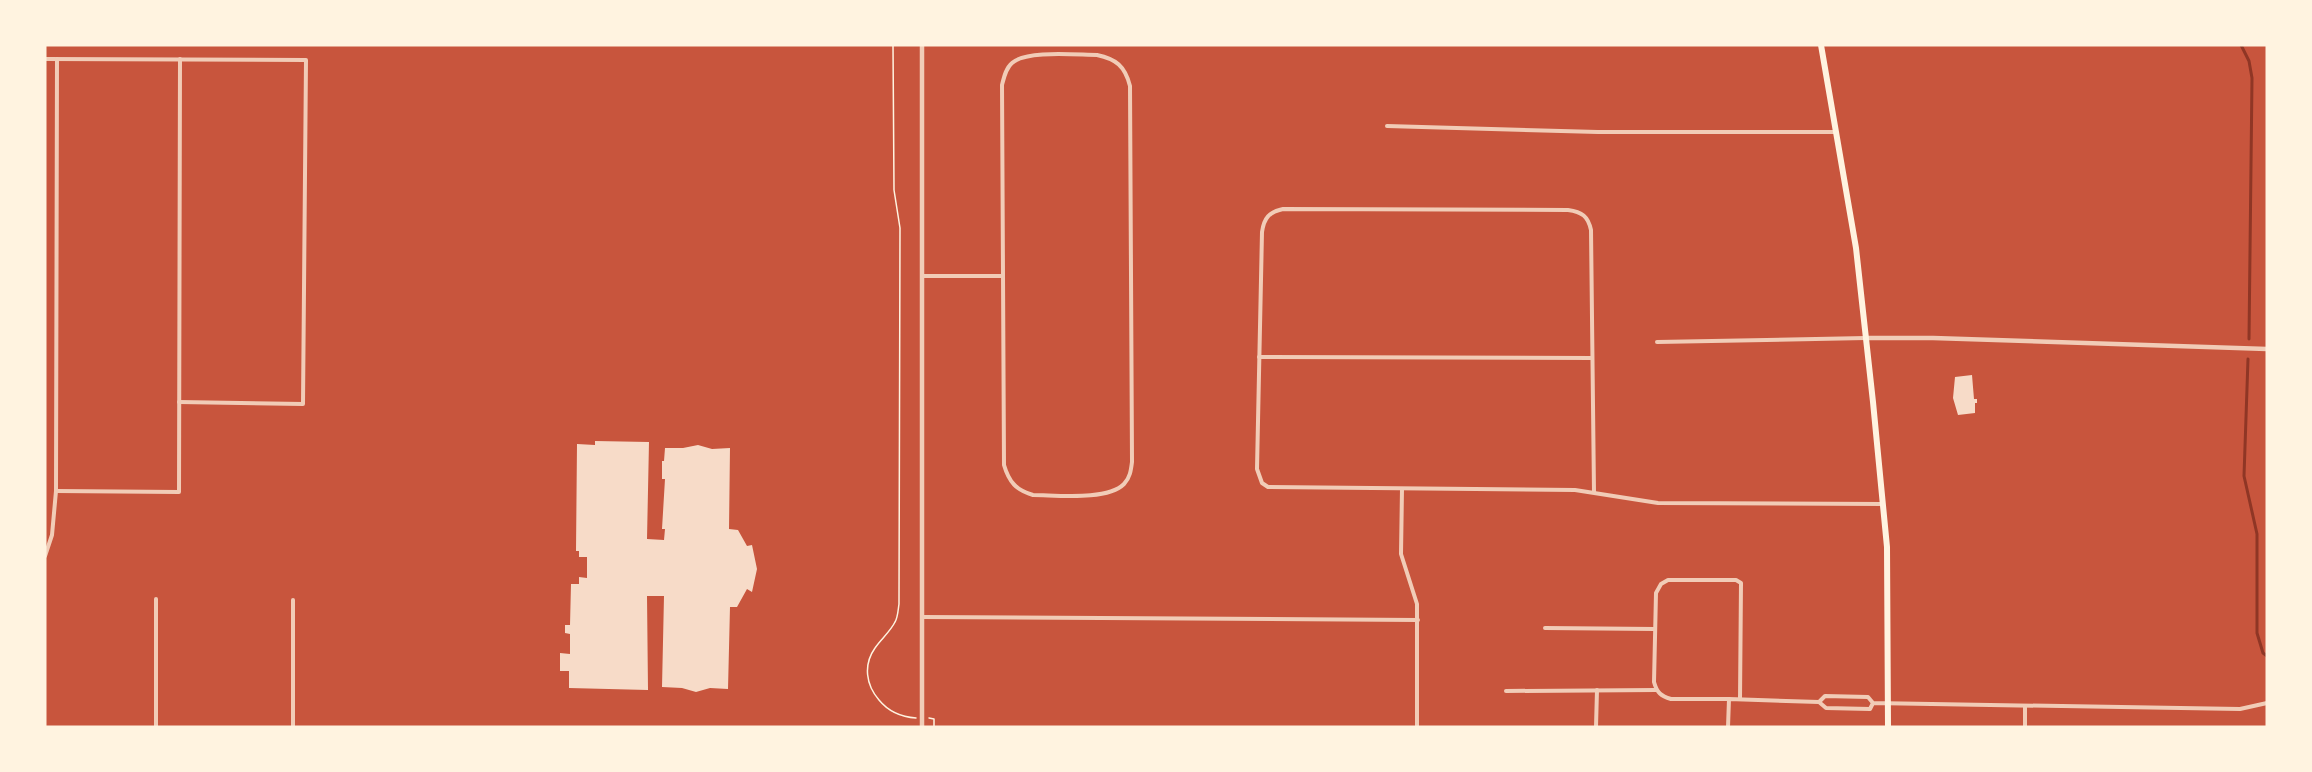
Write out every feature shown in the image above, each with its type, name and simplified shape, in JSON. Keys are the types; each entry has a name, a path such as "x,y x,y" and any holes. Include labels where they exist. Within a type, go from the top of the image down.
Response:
{"main road":[{"path":"1821,45 1856,248 1867,338 1887,547 1887,727"}],"street":[{"path":"922,45 922,727"},
{"path":"1097,55 1110,58 1122,65 1128,75 1130,98 1132,462 1130,474 1125,483 1115,491 1102,495 1033,495 1022,492 1007,476 1004,465 1003,276 1002,85 1005,73 1011,63 1034,56 1097,55"},
{"path":"45,59 306,60 303,404 179,402"},
{"path":"45,556 52,535 56,491 57,59"},
{"path":"56,491 179,492 180,59"},
{"path":"1387,126 1598,132 1836,132"},
{"path":"1594,492 1590,230 1585,215 1578,211 1561,209 1283,209 1267,215 1263,222 1262,232 1257,469 1262,483 1268,488 1575,490 1658,503 1883,504"},
{"path":"922,276 1003,276"},
{"path":"1657,342 1933,338 2267,349"},
{"path":"1259,357 1592,358"},
{"path":"1402,489 1401,554 1417,604 1417,727"},
{"path":"1740,699 1741,583 1739,581 1668,580 1661,584 1656,593 1654,682 1656,690 1663,696 1671,699 1819,702 1826,708 1870,709 1873,703"},
{"path":"156,598 156,727"},
{"path":"293,600 293,727"},
{"path":"922,617 1418,620"},
{"path":"1545,628 1655,629"},
{"path":"1596,727 1597,690"},
{"path":"1506,691 1656,690"},
{"path":"1819,702 1825,696 1868,698 1873,703 2240,709 2267,703"},
{"path":"1728,727 1729,699"},
{"path":"2025,706 2025,727"}],"path":[{"path":"893,45 894,190 900,228 899,604 895,622 874,649 867,673 873,691 887,708 914,718"},
{"path":"929,718 934,720 934,727"}],"building":[{"path":"1972,375 1974,399 1977,399 1975,413 1958,415 1953,398 1955,377"},
{"path":"595,441 649,442 647,539 664,540 665,529 662,529 665,479 662,479 662,461 664,461 665,448 698,445 712,449 730,448 729,529 738,530 747,546 752,545 757,569 752,592 747,589 737,607 730,607 728,689 710,688 696,692 682,688 662,687 664,596 647,596 648,690 569,688 569,671 560,671 560,653 570,654 570,634 565,633 565,625 570,625 571,584 579,584 579,577 587,578 587,557 579,557 579,551 576,551 577,444 595,445"}],"waterway":[{"path":"2241,45 2249,61 2252,78 2249,339"},
{"path":"2248,359 2244,476 2257,534 2257,633 2263,653 2267,656"}]}
